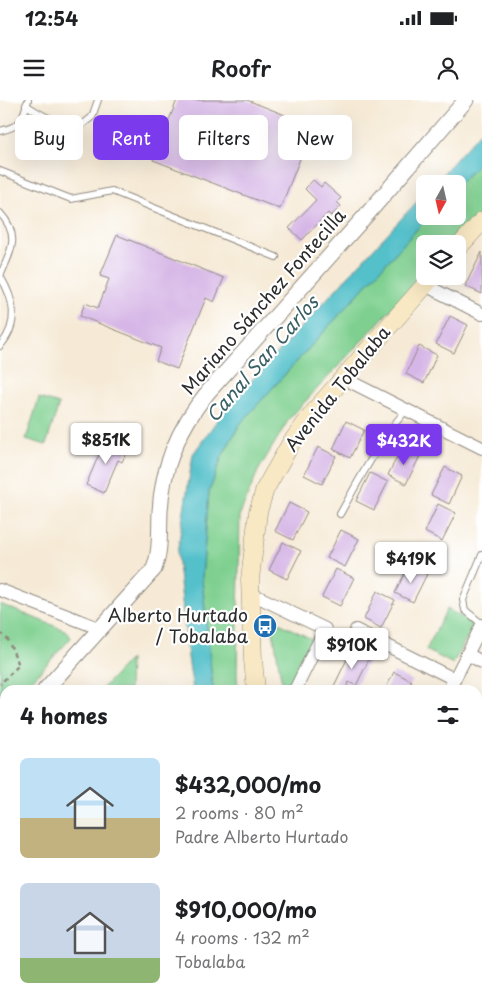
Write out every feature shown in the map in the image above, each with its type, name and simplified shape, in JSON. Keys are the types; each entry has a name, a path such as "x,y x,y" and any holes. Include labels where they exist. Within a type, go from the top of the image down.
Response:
{"main road":[{"path":"466,239 482,221"},
{"name":"Avenida Tobalaba","path":"256,685 250,593 253,547 258,512 265,489 291,443 318,407 425,285"}],"street":[{"name":"Mariano Sánchez Fontecilla","path":"101,629 147,578 158,560 161,496 165,472 176,440 194,410 466,100"},
{"path":"437,285 482,314"},
{"path":"343,378 482,448"},
{"path":"0,590 101,629 50,685"},
{"path":"250,593 325,629 297,685"},
{"path":"356,630 452,685 482,624"},
{"path":"467,654 482,662"}],"lane":[{"path":"0,131 15,126 21,121 27,102 45,118 62,124 82,126 92,117 98,100"},
{"path":"0,171 71,199 112,191 276,257"},
{"path":"0,212 9,223 13,239 9,256 0,276 9,290 14,311 10,331 0,346"},
{"path":"340,514 365,468 389,430 406,410"},
{"path":"482,555 463,600 465,610 482,624"}],"path":[{"path":"0,633 8,640 18,665 0,684"}],"green space":[{"path":"482,160 482,212 461,235 416,235 416,283 289,419 258,471 240,514 238,685 213,685 202,579 209,492 222,456 240,424 421,225 466,225 466,177"},
{"path":"39,398 59,404 46,445 26,439"},
{"path":"0,604 67,631 71,638 28,685 0,685"},
{"path":"447,609 471,622 472,628 453,664 426,650"},
{"path":"271,619 314,640 292,685 282,685"},
{"path":"130,659 129,685 106,685"}],"water":[{"path":"482,130 482,160 466,177 466,175 442,175"},
{"path":"416,203 416,225 421,225 240,424 222,456 209,492 202,579 213,685 192,685 177,554 193,454 226,408"}],"building":[{"path":"177,100 247,100 285,115 278,115 278,160 299,160 280,209 153,160 169,160 169,120"},
{"path":"313,180 321,187 324,183 341,198 337,202 341,206 331,216 328,213 302,240 289,228 316,200 305,189"},
{"path":"117,235 224,278 214,302 206,298 177,369 156,361 161,348 80,316 85,303 98,308 109,279 100,276"},
{"path":"482,252 482,294 465,286"},
{"path":"450,316 468,325 454,353 436,344"},
{"path":"419,346 437,355 424,383 406,374"},
{"path":"346,421 364,430 350,458 333,449"},
{"path":"103,439 128,449 122,462 118,460 104,493 86,485 100,452 98,451"},
{"path":"318,447 336,456 322,484 304,475"},
{"path":"402,447 420,456 406,484 388,475"},
{"path":"445,467 462,476 449,504 431,495"},
{"path":"370,473 388,482 374,510 356,501"},
{"path":"289,503 307,512 293,540 275,531"},
{"path":"438,504 456,513 442,541 425,532"},
{"path":"341,530 359,539 345,567 327,558"},
{"path":"283,542 301,551 287,579 269,570"},
{"path":"409,565 427,574 413,602 395,593"},
{"path":"336,569 354,578 340,606 322,597"},
{"path":"377,591 395,600 381,628 364,619"},
{"path":"352,649 370,657 356,685 349,682 348,685 334,685"},
{"path":"394,672 412,681 410,685 388,685"}],"place":[{"name":"Alberto Hurtado / Tobalaba","path":"265,626"}],"water label":[{"name":"Canal San Carlos","path":"262,359"}]}
